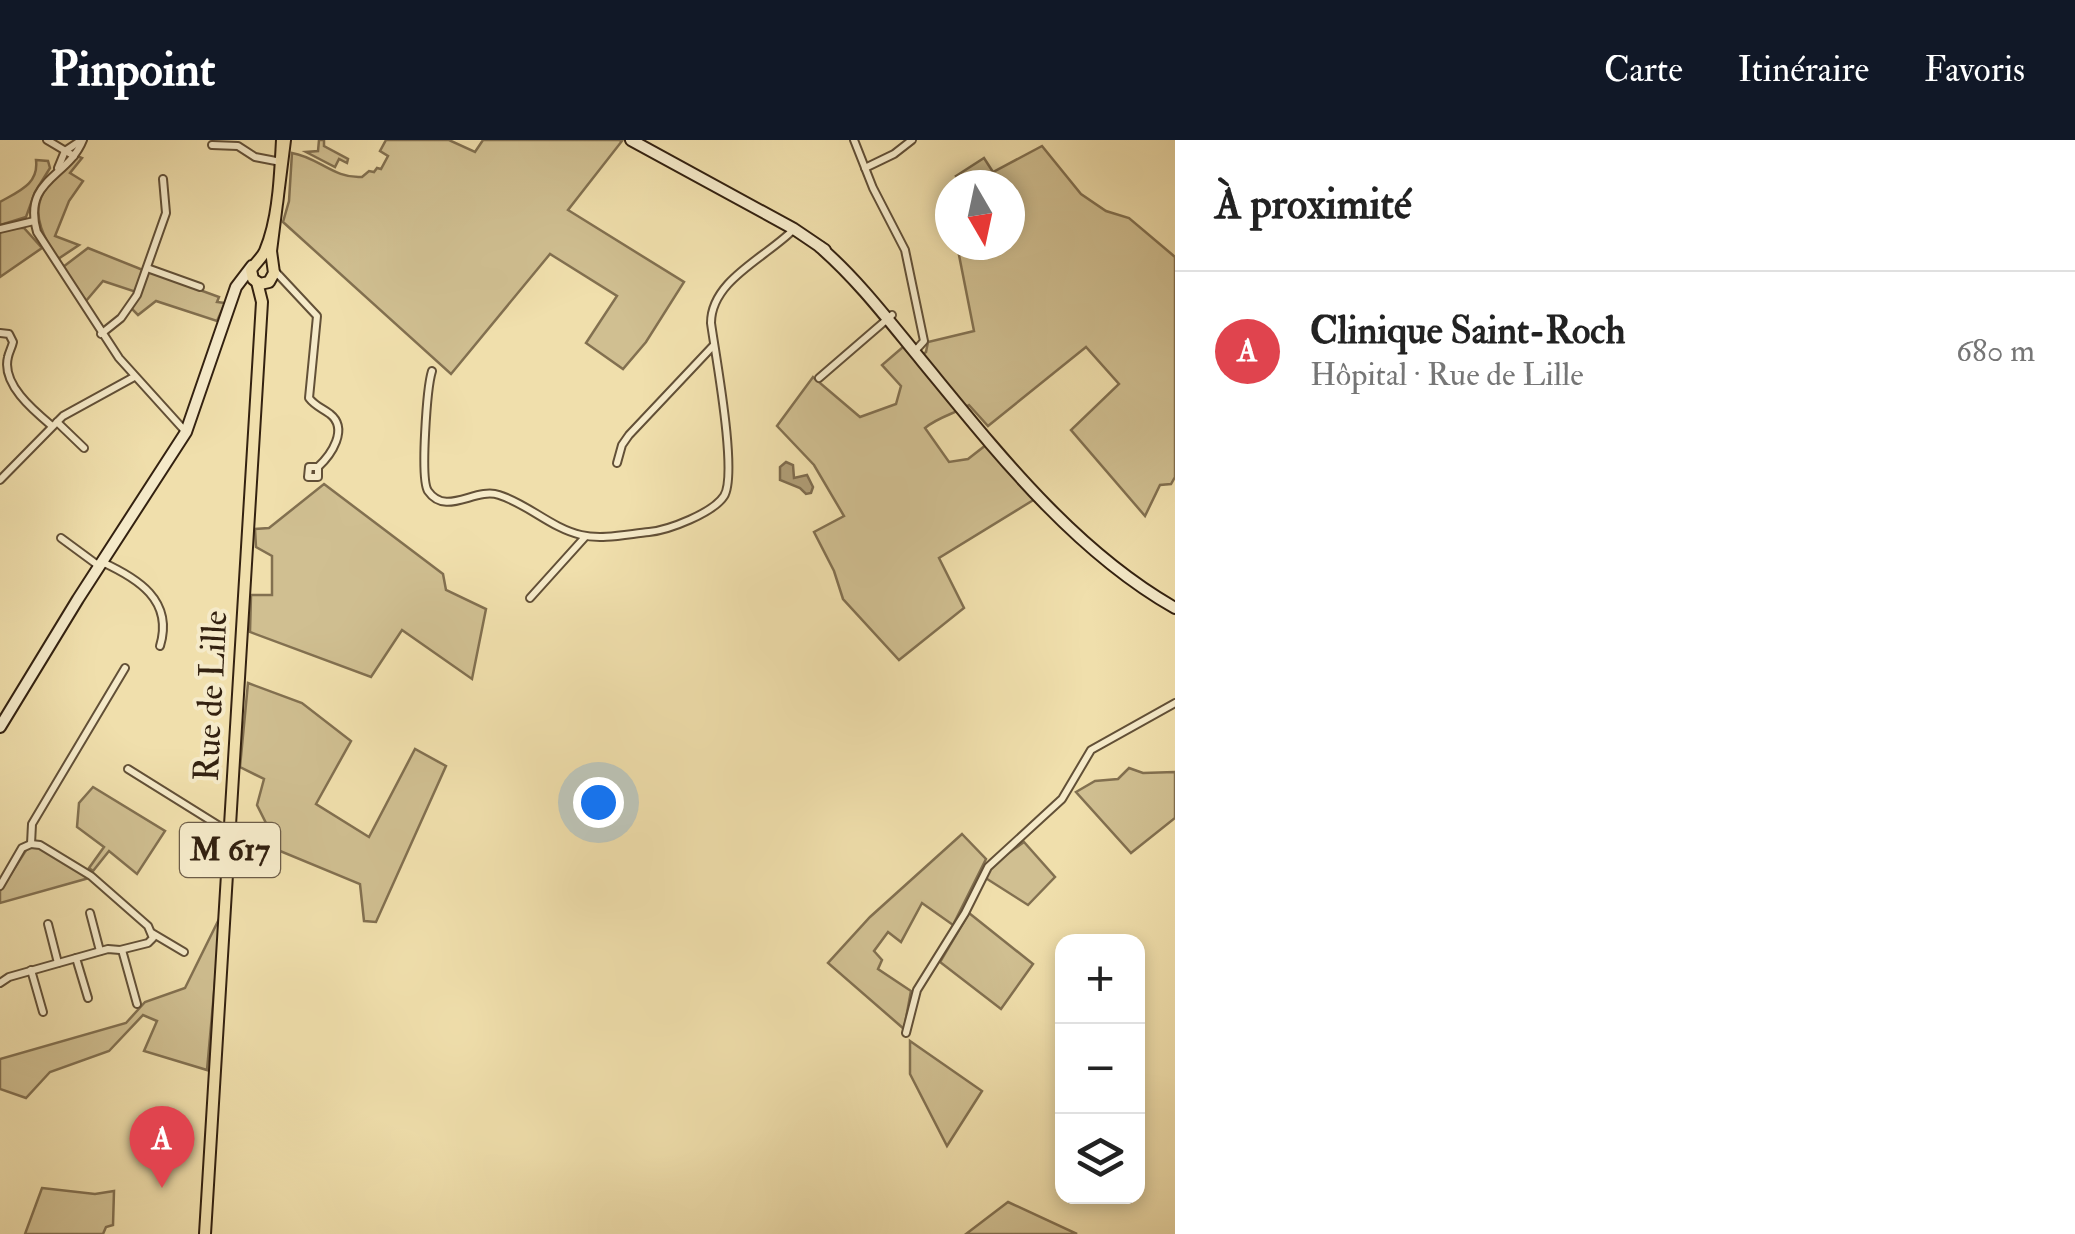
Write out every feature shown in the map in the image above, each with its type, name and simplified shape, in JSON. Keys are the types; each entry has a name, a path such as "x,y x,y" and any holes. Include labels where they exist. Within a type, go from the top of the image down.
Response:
{"main road":[{"name":"M 617","path":"254,264 266,248 284,140"},
{"name":"Rue de Lille","path":"257,382 284,140"},
{"path":"631,140 820,246 877,301 975,424 1038,495 1096,551 1175,608"},
{"path":"0,727 186,432 241,287 245,282 272,274 266,261 254,264 237,285 226,322"},
{"name":"Rue de Lille","path":"208,1234 262,297 250,272 254,264"}],"street":[{"path":"47,140 74,156"},
{"path":"57,169 64,151 82,140"},
{"path":"82,140 74,156 57,169 37,194 34,221 40,238 101,334 134,377 186,432"},
{"path":"854,140 907,257 924,341 917,350"},
{"path":"865,168 912,140"},
{"path":"212,145 238,146 255,158 280,162"},
{"path":"101,334 128,311 147,268 167,210 163,179"},
{"path":"0,228 34,221"},
{"path":"432,370 423,474 429,493 448,503 476,494 497,494 586,536 663,530 687,521 723,498 728,482 710,317 715,301 731,282 794,229"},
{"path":"147,268 200,287"},
{"path":"272,274 300,296 318,318 309,398 337,423 335,448 318,468"},
{"path":"819,378 890,317"},
{"path":"0,334 9,334 14,342 3,357 23,399 84,448"},
{"path":"618,463 629,435 714,346"},
{"path":"694,369 716,366"},
{"path":"0,480 54,424 90,398 134,377"},
{"path":"530,598 586,536"},
{"path":"61,538 100,564 132,575 150,594 162,622 160,646"},
{"path":"32,844 32,824 125,668"},
{"path":"906,1033 917,990 965,914 991,863 1062,799 1094,748 1175,703"},
{"path":"128,768 230,833"},
{"path":"0,886 22,848 40,845 91,876 152,933 184,952"},
{"path":"90,913 100,951"},
{"path":"48,924 58,963"},
{"path":"0,984 8,977 32,970 150,942 152,933"},
{"path":"122,950 137,1004"},
{"path":"76,958 88,998"},
{"path":"32,970 44,1012"}],"shaded area":[{"path":"319,140 348,159 347,163 339,159 335,167 306,152 318,151"},
{"path":"386,140 449,140 475,152 483,140 622,141 568,210 684,282 646,342 623,369 586,343 617,296 550,254 451,374 283,222 289,201 292,153 343,175 362,177 381,169 388,156 380,151"},
{"path":"1042,146 1081,194 1106,211 1129,218 1175,257 1175,477 1171,484 1160,485 1145,516 1071,430 1119,384 1086,347 988,426 969,405 930,424 925,428 949,462 968,459 986,445 1035,499 939,558 964,608 899,660 843,599 814,532 844,516 814,465 777,426 813,377 860,417 896,404 901,386 882,365 903,347 915,360 926,352 928,342 974,331 960,260 1025,260 1025,170 997,170"},
{"path":"77,156 82,158 70,173 83,181 69,201 55,236 79,245 58,259 41,228 39,203 52,181"},
{"path":"984,158 992,170 965,170"},
{"path":"36,160 48,161 50,168 26,217 0,225 0,202 31,181"},
{"path":"24,228 42,248 0,277 0,232"},
{"path":"88,248 143,270 136,292 103,281 86,301 63,267"},
{"path":"148,271 219,297 217,302 225,303 217,321 156,301 138,315 132,309"},
{"path":"786,462 793,465 794,478 807,475 813,487 811,493 780,480 780,467"},
{"path":"324,484 443,574 446,590 486,609 472,679 402,630 371,677 250,632 251,595 272,595 272,556 256,547 255,529 269,528"},
{"path":"248,683 302,703 351,741 316,804 369,837 415,749 446,766 376,922 364,921 360,884 280,851 257,805 264,779 240,767"},
{"path":"1129,768 1143,773 1175,772 1175,818 1131,853 1076,792 1095,781 1118,779"},
{"path":"93,787 165,831 137,874 109,851 93,871 89,868 104,847 77,827 79,803"},
{"path":"962,834 986,859 953,925 922,903 901,942 888,932 874,951 882,960 878,969 911,991 904,1029 828,963 870,917"},
{"path":"1024,842 1055,877 1028,905 984,877 994,863"},
{"path":"28,847 38,847 89,878 0,903 0,891"},
{"path":"969,913 1033,964 1001,1009 940,962"},
{"path":"221,915 207,1070 144,1051 157,1021 143,1015 109,1051 50,1072 26,1098 0,1089 0,1059 126,1023 145,1002 185,988"},
{"path":"910,1041 982,1091 947,1146 910,1074"},
{"path":"42,1188 95,1194 114,1191 113,1225 106,1227 103,1234 25,1234"},
{"path":"1008,1202 1077,1234 966,1234"}],"place":[{"name":"Clinique Saint-Roch","path":"162,1188"}]}
